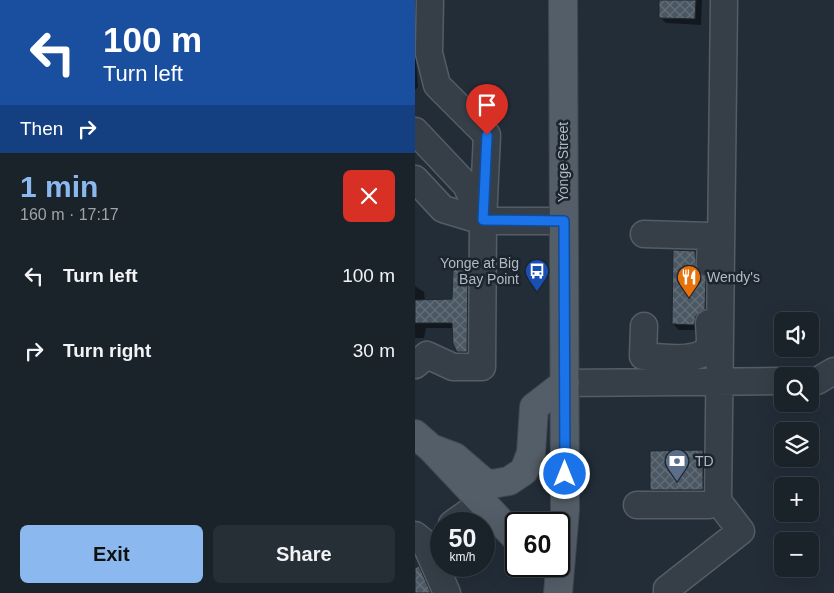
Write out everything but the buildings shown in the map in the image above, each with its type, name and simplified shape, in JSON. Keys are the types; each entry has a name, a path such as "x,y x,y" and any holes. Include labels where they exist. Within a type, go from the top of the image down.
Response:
{"main road":[{"name":"Yonge Street","path":"559,591 565,510 563,0"},
{"path":"423,441 455,457 484,482 492,484 509,481 523,470 531,453 534,407 565,382"},
{"path":"423,441 505,526"},
{"path":"548,577 559,591"}],"lane":[{"path":"667,593 667,589 741,531 718,501 724,0"},
{"path":"415,366 427,355 453,367 482,367 483,220 487,135 437,85 429,54 425,6"},
{"path":"415,131 465,185 483,220"},
{"path":"415,166 443,208"},
{"path":"415,179 443,208 483,220 564,221"},
{"path":"643,326 643,356 695,358 704,353 709,346 711,236 644,234"},
{"path":"819,380 834,371"},
{"path":"565,382 774,381"},
{"path":"637,505 709,505 718,501"},
{"path":"469,512 483,502"},
{"path":"424,540 447,593"}],"place":[{"name":"Yonge at Big Bay Point","path":"537,292"},
{"name":"Wendy's","path":"689,298"},
{"name":"TD","path":"677,482"}],"route":[{"path":"487,135 483,220 564,221 565,474"}]}
